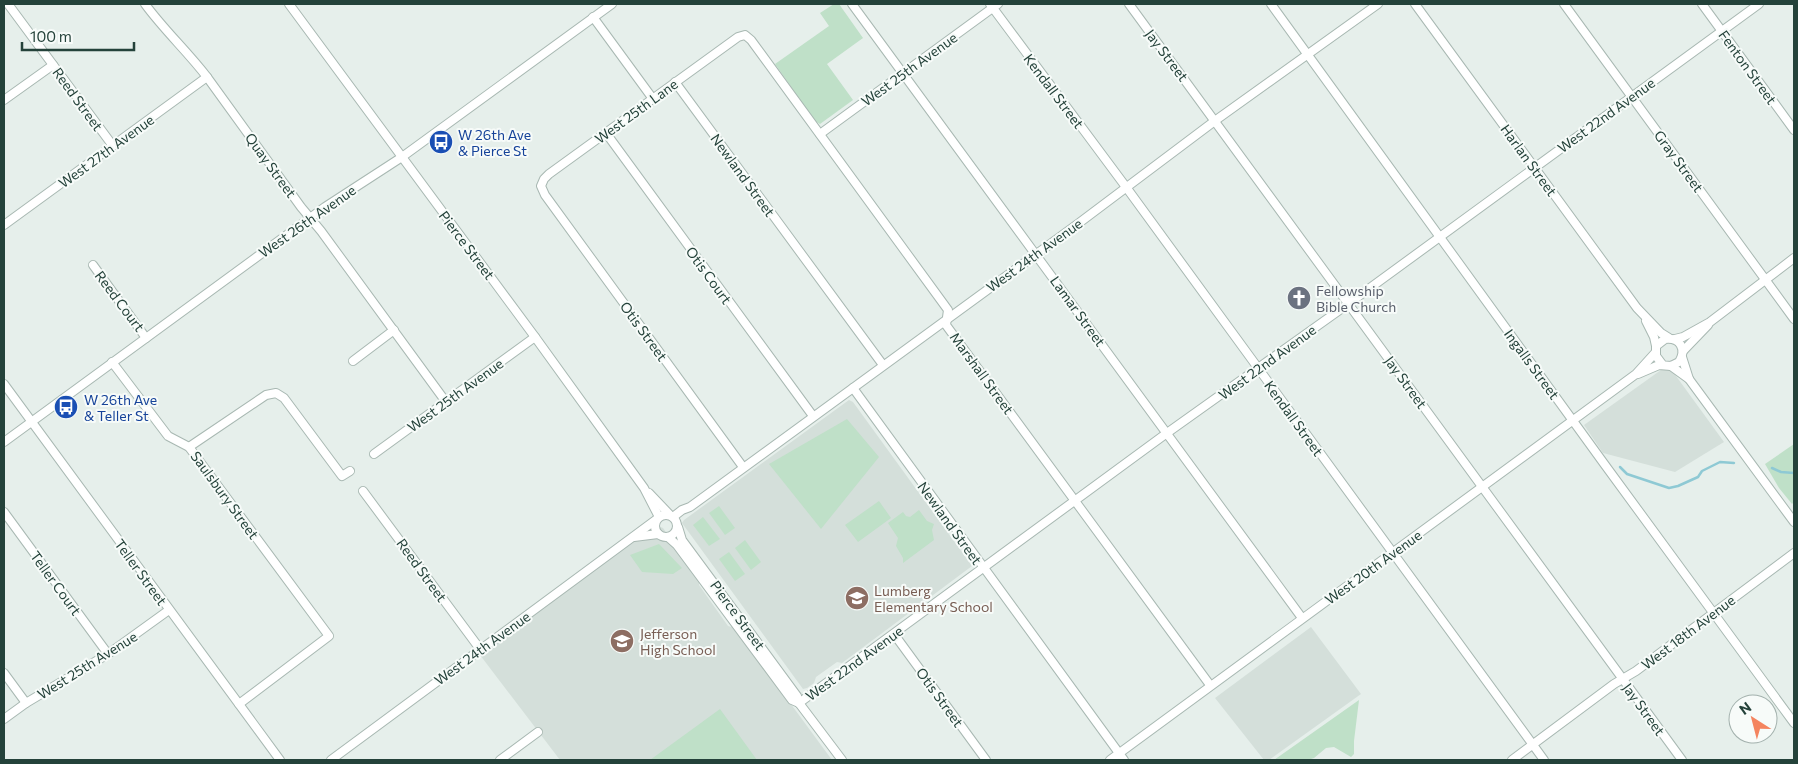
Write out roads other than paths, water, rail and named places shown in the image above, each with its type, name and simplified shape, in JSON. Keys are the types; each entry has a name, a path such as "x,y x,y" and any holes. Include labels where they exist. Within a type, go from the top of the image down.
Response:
{"street":[{"name":"Reed Street","path":"8,4 113,146"},
{"name":"Quay Street","path":"145,4 161,25 193,58 446,402"},
{"name":"Pierce Street","path":"289,4 535,336 644,488 675,520 682,540 842,760"},
{"name":"West 26th Avenue","path":"4,442 310,218 402,157 612,4"},
{"name":"Lamar Street","path":"852,4 1302,618"},
{"name":"Jay Street","path":"1129,4 1216,120 1348,304 1682,760"},
{"name":"Ingalls Street","path":"1271,4 1794,723"},
{"name":"West 24th Avenue","path":"675,520 682,510 690,507 854,388 882,365 1036,254 1216,120 1378,4"},
{"name":"Harlan Street","path":"1415,4 1642,315 1654,337 1656,349"},
{"name":"Gray Street","path":"1564,4 1794,319"},
{"name":"Fenton Street","path":"1702,4 1794,130"},
{"name":"West 22nd Avenue","path":"799,703 1167,433 1348,304 1759,4"},
{"name":"West 25th Avenue","path":"820,134 994,5"},
{"name":"Kendall Street","path":"994,5 1544,760"},
{"path":"593,17 653,99"},
{"name":"West 25th Lane","path":"545,195 541,186 544,179 738,36 745,35"},
{"name":"Marshall Street","path":"745,35 751,40 948,310 947,326 1210,685"},
{"path":"4,100 53,65"},
{"name":"West 27th Avenue","path":"4,225 207,77"},
{"name":"Newland Street","path":"675,82 882,365"},
{"name":"Otis Court","path":"606,133 813,416"},
{"name":"Otis Street","path":"545,195 743,467"},
{"path":"1689,379 1657,360 1656,349 1661,340 1683,337 1710,322 1794,258"},
{"name":"Reed Court","path":"93,265 146,338"},
{"name":"Harlan Street","path":"1642,315 1672,339"},
{"path":"1667,365 1679,362 1682,354 1710,322"},
{"path":"353,361 394,330"},
{"name":"West 25th Avenue","path":"374,454 535,336"},
{"path":"1672,339 1680,344 1689,379 1794,522"},
{"name":"West 20th Avenue","path":"1110,760 1122,757 1210,685 1636,374 1656,349"},
{"name":"Saulsbury Street","path":"112,362 168,436 189,447 329,636 239,704"},
{"name":"West 20th Avenue","path":"1636,374 1667,365"},
{"name":"Teller Street","path":"4,384 280,760"},
{"name":"Newland Street","path":"854,388 1122,757"},
{"path":"189,447 266,395 276,393 284,398 342,476 350,471"},
{"name":"Pierce Street","path":"644,488 658,518"},
{"name":"Reed Street","path":"363,491 480,649"},
{"name":"Teller Court","path":"4,512 108,654"},
{"path":"658,518 675,520 675,534 664,537 658,534 655,527 658,518"},
{"name":"West 24th Avenue","path":"331,760 634,538 658,518"},
{"name":"West 24th Avenue","path":"634,538 658,534"},
{"name":"Pierce Street","path":"668,537 677,545 792,700 799,703"},
{"name":"West 18th Avenue","path":"1512,760 1614,684 1636,671 1794,553"},
{"name":"West 25th Avenue","path":"4,719 26,703 108,654 169,610"},
{"name":"Otis Street","path":"894,634 986,760"},
{"path":"4,673 26,703"},
{"path":"500,760 538,732"}],"waterway":[{"path":"1620,467 1627,474 1669,488 1698,477 1702,471 1720,462 1734,463"},
{"path":"1772,468 1781,472 1794,473"}],"place":[{"name":"W 26th Ave & Pierce St","path":"441,142"},
{"name":"Fellowship Bible Church","path":"1299,298"},
{"name":"W 26th Ave & Teller St","path":"66,407"},
{"name":"Lumberg Elementary School","path":"857,598"},
{"name":"Jefferson High School","path":"622,641"}]}
